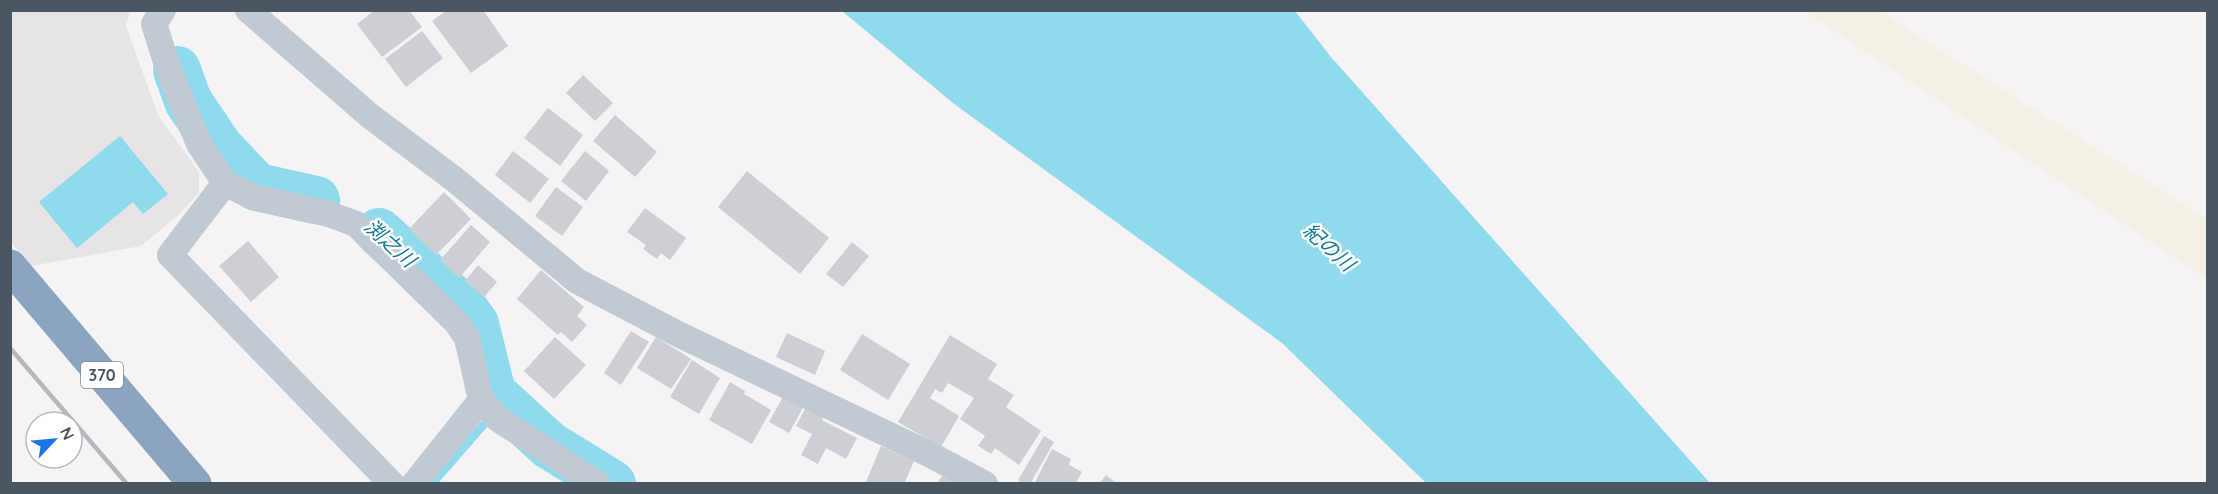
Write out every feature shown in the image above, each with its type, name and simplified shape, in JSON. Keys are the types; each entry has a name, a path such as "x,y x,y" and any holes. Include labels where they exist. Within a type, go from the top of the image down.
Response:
{"highway":[{"name":"370","path":"10,266 195,483"}],"street":[{"path":"248,10 370,116 454,179 578,281 695,343 985,483"},
{"path":"159,17 168,68 198,144 225,183 253,197 329,214 356,224 456,322 467,338 481,400 498,419 598,483"},
{"path":"225,183 170,255 392,483"},
{"path":"414,483 481,400"}],"shaded area":[{"path":"10,11 130,11 126,26 158,115 199,172 199,193 176,217 141,246 31,266 11,242"}],"sand":[{"path":"1804,11 1881,11 2207,219 2207,279"}],"water":[{"name":"紀の川","path":"842,11 1295,11 1331,57 1710,483 1426,483 1282,343 953,103"},
{"path":"120,136 168,194 143,214 133,202 77,248 39,202"}],"building":[{"path":"375,10 409,10 422,27 382,57 357,24"},
{"path":"447,10 483,10 508,46 471,73 432,21"},
{"path":"422,31 443,58 406,87 385,59"},
{"path":"583,75 613,103 595,121 566,93"},
{"path":"548,108 583,135 560,166 524,138"},
{"path":"615,115 657,152 635,177 593,141"},
{"path":"513,151 549,179 530,203 495,175"},
{"path":"585,151 609,171 586,201 561,181"},
{"path":"747,171 829,238 800,274 718,207"},
{"path":"556,187 583,207 562,236 535,216"},
{"path":"444,192 471,219 436,255 409,229"},
{"path":"645,208 686,238 670,260 661,253 657,259 643,249 646,245 627,232"},
{"path":"471,225 490,242 459,278 440,260"},
{"path":"248,241 279,277 251,302 219,266"},
{"path":"852,242 869,256 843,287 826,274"},
{"path":"478,265 497,282 484,297 465,281"},
{"path":"541,270 584,307 577,316 587,325 572,342 561,332 558,335 517,299"},
{"path":"631,331 649,342 621,385 604,373"},
{"path":"787,333 825,351 815,375 776,357"},
{"path":"862,334 910,364 888,400 840,370"},
{"path":"950,335 997,364 988,379 1014,395 1006,407 1041,431 1019,465 995,448 991,454 978,446 985,436 960,419 974,398 948,383 942,393 935,389 930,398 959,416 941,447 898,422"},
{"path":"555,337 586,365 554,399 524,371"},
{"path":"656,337 691,359 671,389 637,368"},
{"path":"692,360 720,378 699,414 670,397"},
{"path":"730,382 745,391 744,394 771,410 752,444 709,420"},
{"path":"784,395 804,406 789,433 769,422"},
{"path":"807,405 825,414 822,420 857,438 846,459 826,448 818,464 801,455 812,434 796,426"},
{"path":"1044,436 1054,442 1030,484 1024,484 1018,480"},
{"path":"881,446 914,461 904,484 866,482"},
{"path":"1052,449 1071,459 1069,465 1082,472 1075,484 1034,484"},
{"path":"946,470 968,484 937,484"},
{"path":"1106,475 1117,484 1099,484"}],"waterway":[{"name":"渕之川","path":"177,70 188,101 219,147 257,187 316,200"},
{"name":"渕之川","path":"379,232 464,309 475,324 492,393 549,445 612,484"},
{"path":"432,484 486,422"}],"railway":[{"path":"10,348 127,484"}]}
